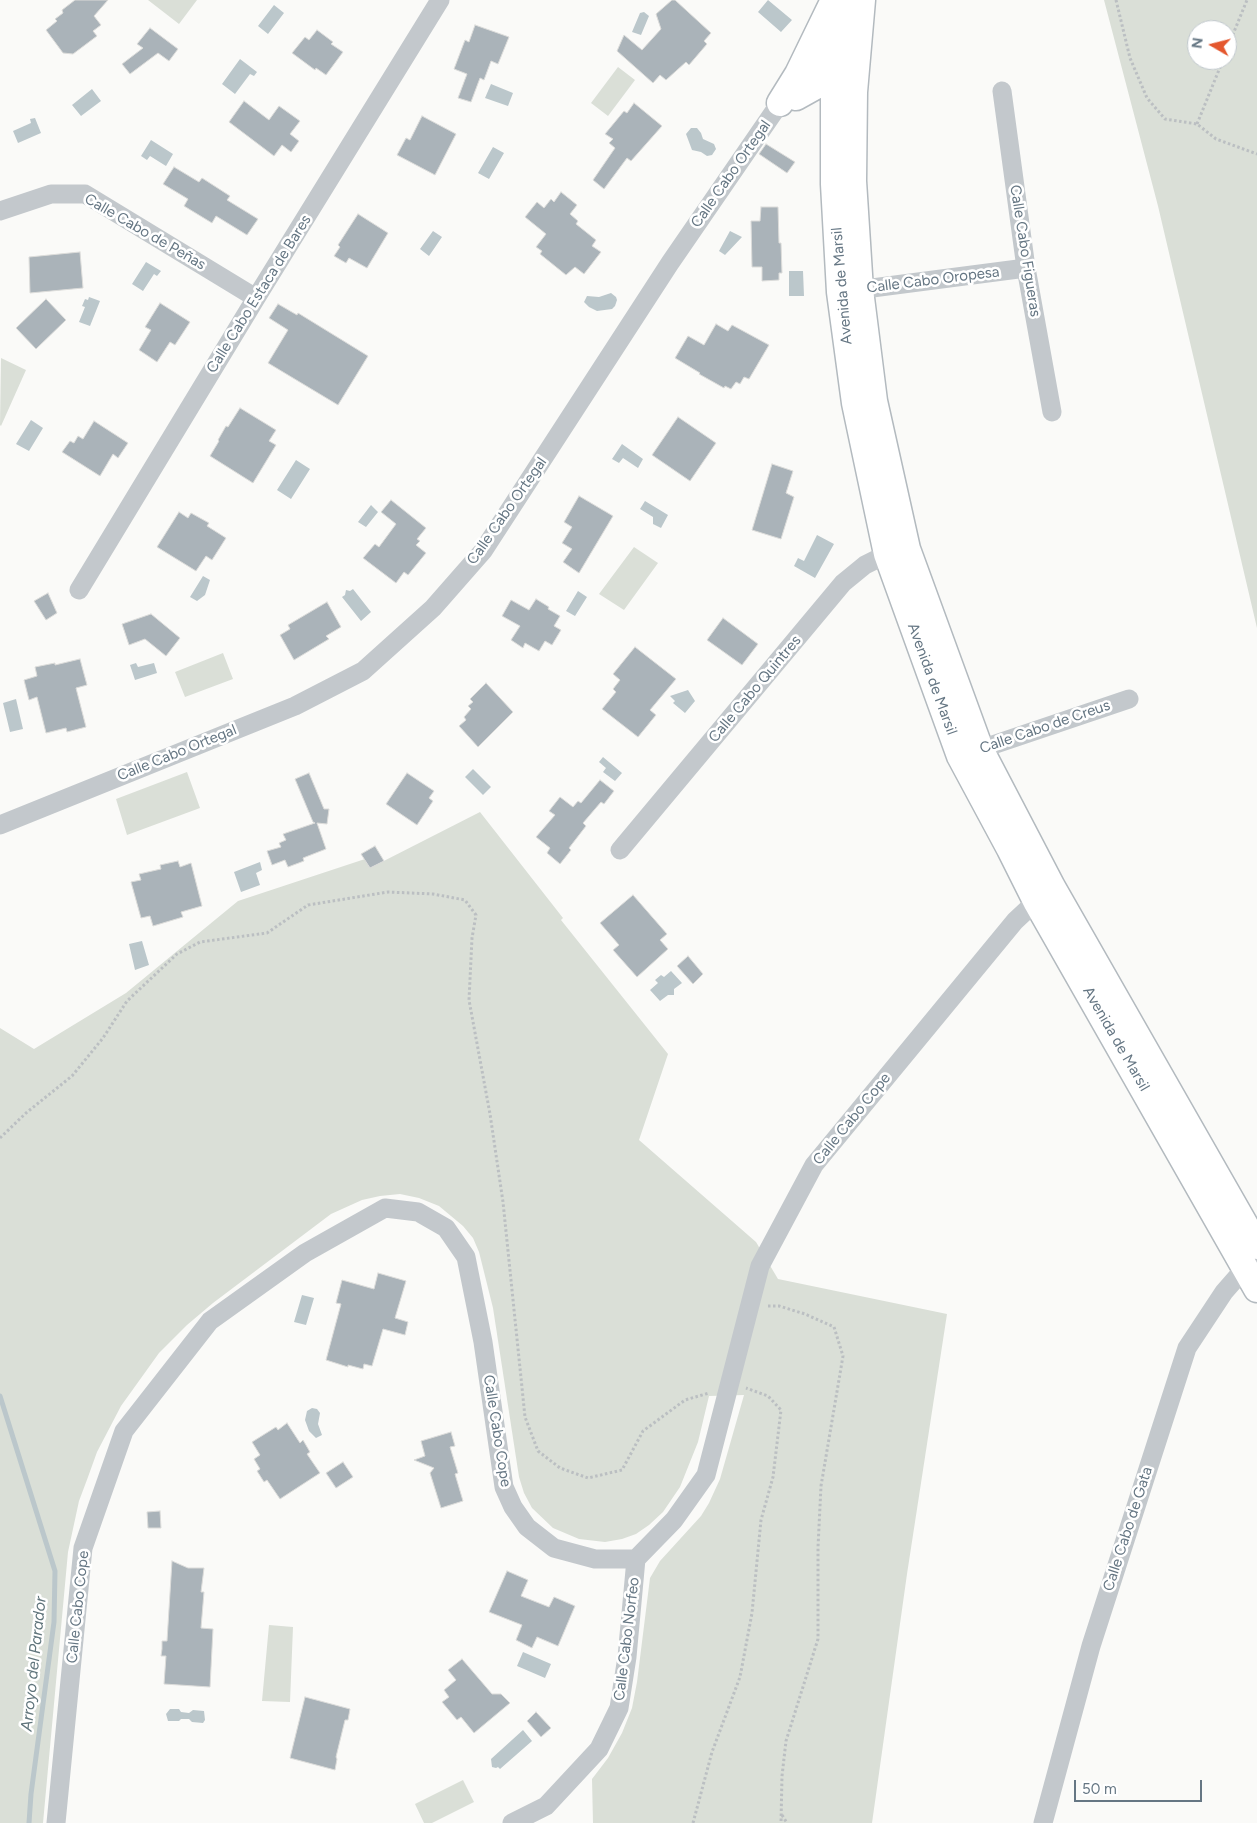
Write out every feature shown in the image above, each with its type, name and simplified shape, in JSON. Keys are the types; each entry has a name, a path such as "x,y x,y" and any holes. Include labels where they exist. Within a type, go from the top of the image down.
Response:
{"street":[{"name":"Calle Cabo Estaca de Bares","path":"79,590 440,0"},
{"path":"791,91 834,0"},
{"name":"Avenida de Marsil","path":"842,0 834,70 834,184 850,291 874,402 897,552 970,753 1044,894 1254,1264"},
{"name":"Avenida de Marsil","path":"850,291 854,181 854,92 862,0"},
{"path":"834,70 858,37"},
{"path":"791,91 816,62 834,70 854,92"},
{"path":"791,91 834,118"},
{"name":"Calle Cabo Ortegal","path":"0,825 295,706 363,671 433,608 484,550 670,263 791,91"},
{"name":"Calle Cabo Figueras","path":"1002,91 1026,268 1052,412"},
{"name":"Calle Cabo de Peñas","path":"0,211 51,194 85,194 256,298"},
{"name":"Calle Cabo Oropesa","path":"850,291 1026,268"},
{"name":"Calle Cabo Quintres","path":"620,850 843,583 865,565 897,552"},
{"name":"Calle Cabo de Creus","path":"970,753 1129,699"},
{"name":"Calle Cabo Cope","path":"56,1823 83,1548 124,1431 210,1321 305,1253 384,1208 418,1212 446,1228 466,1257 483,1342 504,1488 513,1507 527,1528 554,1548 595,1558 636,1559 674,1520 706,1475 760,1266 814,1165 1015,921 1044,894"},
{"name":"Calle Cabo de Gata","path":"1043,1823 1091,1646 1186,1348 1224,1292 1254,1264"},
{"name":"Calle Cabo Norfeo","path":"512,1823 546,1806 599,1749 619,1708 627,1658 636,1559"}],"path":[{"path":"1116,0 1130,58 1147,98 1165,119 1197,124 1216,139 1257,154"},
{"path":"1237,24 1247,0"},
{"path":"1197,124 1219,70"},
{"path":"0,1138 26,1113 72,1076 103,1038 127,1001 176,954 200,942 267,933 308,905 388,892 433,894 465,900 476,915 472,938 469,1000 490,1114 503,1202 525,1417 538,1451 560,1468 588,1478 622,1470 643,1431 685,1400 729,1385 754,1390 768,1396 781,1410 773,1478 761,1520 752,1612 740,1678 712,1752 693,1823"},
{"path":"750,1306 779,1306 805,1314 834,1328 843,1356 821,1486 818,1547 818,1639 786,1741 782,1776 781,1823"},
{"path":"781,1814 787,1823"}],"shaded area":[{"path":"148,0 197,0 179,24"},
{"path":"768,0 792,20 781,32 758,12"},
{"path":"1104,0 1257,0 1257,628 1158,206"},
{"path":"274,5 284,13 268,34 258,26"},
{"path":"644,12 649,16 641,35 632,32 640,13"},
{"path":"240,59 257,72 254,76 250,74 235,94 222,84"},
{"path":"618,67 635,80 608,116 591,103"},
{"path":"491,84 513,93 508,106 485,98"},
{"path":"92,89 101,101 81,116 72,105"},
{"path":"35,118 41,133 18,143 13,131 31,123 30,119"},
{"path":"691,128 697,128 703,139 714,144 716,149 712,155 707,156 692,150 686,134"},
{"path":"151,140 173,154 166,166 150,156 147,160 141,156"},
{"path":"493,147 504,153 489,179 478,173"},
{"path":"433,231 442,237 429,256 420,249"},
{"path":"730,231 742,237 725,255 719,251"},
{"path":"146,262 161,271 157,276 154,274 143,291 132,284"},
{"path":"789,271 803,271 804,296 789,296"},
{"path":"611,293 617,300 612,309 597,311 584,302 587,296 599,297"},
{"path":"89,297 100,301 90,326 79,322 85,307 82,306 85,299 88,300"},
{"path":"1,358 26,370 1,426 0,425"},
{"path":"31,420 43,428 29,451 16,444"},
{"path":"622,444 643,459 638,468 623,458 619,463 612,459"},
{"path":"296,460 310,469 291,499 277,490"},
{"path":"645,501 668,515 661,528 653,524 653,517 640,509"},
{"path":"371,505 378,512 366,527 358,522"},
{"path":"817,535 834,544 815,578 794,566 798,558 804,561"},
{"path":"634,547 658,563 624,610 599,594"},
{"path":"203,576 210,580 205,595 197,601 190,597"},
{"path":"353,589 371,612 361,621 342,597 345,595 346,590 350,591"},
{"path":"578,591 587,597 575,616 566,611"},
{"path":"223,653 233,679 185,697 175,672"},
{"path":"136,663 138,667 154,663 157,673 135,680 130,665"},
{"path":"688,690 695,701 685,713 673,703 675,701 670,696"},
{"path":"16,699 23,729 10,732 3,703"},
{"path":"603,757 622,773 615,781 603,772 606,768 599,762"},
{"path":"473,769 491,787 483,795 465,777"},
{"path":"187,772 200,808 127,835 116,799"},
{"path":"480,812 563,918 561,920 668,1054 639,1140 756,1242 778,1279 947,1314 907,1574 872,1823 593,1823 592,1779 608,1758 622,1733 632,1708 650,1578 660,1561 701,1516 709,1503 720,1479 744,1395 709,1396 698,1442 680,1487 663,1512 649,1525 636,1534 605,1542 579,1539 553,1528 532,1508 524,1493 519,1477 493,1308 479,1252 473,1238 463,1226 439,1206 419,1198 400,1194 362,1200 331,1214 213,1303 187,1325 159,1353 121,1406 97,1452 79,1501 68,1552 43,1823 0,1823 0,1028 34,1049 126,993 238,901 365,859 370,868"},
{"path":"260,862 262,870 256,873 260,885 241,892 234,872"},
{"path":"142,941 149,965 135,970 129,944"},
{"path":"671,971 682,983 674,989 674,995 668,995 660,1001 650,990 658,983 655,980 661,975 664,977"},
{"path":"302,1295 314,1298 306,1325 294,1322"},
{"path":"312,1408 317,1409 320,1413 318,1424 322,1435 316,1438 309,1431 305,1420 307,1411"},
{"path":"269,1625 293,1627 290,1702 262,1701"},
{"path":"523,1652 551,1664 545,1678 517,1666"},
{"path":"170,1709 179,1709 181,1712 189,1713 193,1710 204,1711 205,1720 203,1723 192,1722 189,1719 168,1721 166,1714"},
{"path":"523,1730 532,1741 500,1769 492,1767 491,1759"},
{"path":"463,1780 474,1802 432,1823 424,1823 415,1804"}],"building":[{"path":"75,0 108,0 94,16 101,25 93,31 97,36 73,54 63,53 46,30 57,21 55,19 63,13 62,10"},
{"path":"672,0 675,0 711,33 704,41 707,44 689,65 686,62 666,80 660,75 653,83 617,51 624,35 642,50 661,29 656,14"},
{"path":"475,25 509,37 498,64 491,61 484,80 480,78 471,102 458,98 467,74 454,69 465,40 469,42"},
{"path":"150,28 178,49 169,61 158,53 130,74 122,64 143,48 137,44"},
{"path":"317,30 333,42 331,44 343,52 326,75 316,68 315,70 292,53 305,37 309,40"},
{"path":"244,101 269,120 279,106 300,121 290,134 299,141 291,152 282,145 274,156 229,122"},
{"path":"634,103 662,126 631,161 627,158 604,189 593,180 615,148 609,143 613,139 605,134 624,111 627,113"},
{"path":"422,116 456,134 435,175 397,155 406,138 410,140"},
{"path":"766,144 795,162 787,173 759,154"},
{"path":"174,167 199,182 202,178 230,196 227,200 258,219 247,235 216,216 212,223 184,206 188,199 163,184"},
{"path":"561,192 577,205 570,214 578,221 576,224 596,240 592,246 601,252 584,274 575,267 566,275 540,254 542,251 536,247 546,234 525,217 537,202 544,208 551,199 554,202"},
{"path":"761,207 778,207 782,273 779,273 779,280 762,281 762,267 752,267 751,221 760,221"},
{"path":"358,214 388,233 367,268 349,258 346,263 334,256 340,247 338,245"},
{"path":"80,252 83,288 30,293 29,257"},
{"path":"46,299 66,320 36,349 16,328"},
{"path":"160,303 190,322 175,345 170,342 157,362 139,350 151,330 145,327"},
{"path":"278,304 297,315 298,313 368,356 338,405 268,363 288,330 269,318"},
{"path":"716,324 728,331 732,325 769,345 749,379 744,377 740,384 736,382 731,389 725,386 724,388 675,358 688,336 704,345"},
{"path":"240,408 276,430 269,441 276,445 253,483 210,456 226,426 228,427"},
{"path":"678,417 716,443 690,481 652,455"},
{"path":"94,421 128,443 118,458 113,454 100,476 62,452 70,441 74,443 78,436 83,439"},
{"path":"772,464 793,471 786,493 794,497 781,539 752,530"},
{"path":"579,496 613,516 579,573 563,562 572,549 562,543 572,527 564,522"},
{"path":"391,500 426,528 417,539 420,541 416,545 426,553 408,575 404,572 396,583 363,558 375,544 379,547 396,524 381,512"},
{"path":"179,512 188,518 191,513 209,523 207,526 226,538 212,560 206,556 196,571 157,547"},
{"path":"48,593 57,613 46,620 34,601"},
{"path":"536,599 560,616 554,626 561,630 552,645 545,641 539,651 525,643 523,648 511,640 520,626 502,616 511,600 529,610"},
{"path":"327,602 341,627 326,636 329,639 294,660 280,635 290,629 288,625"},
{"path":"151,614 180,638 166,656 145,639 129,645 122,624"},
{"path":"723,618 758,644 742,665 707,640"},
{"path":"635,647 676,679 650,710 656,715 638,737 602,709 616,692 613,689 620,680 613,674"},
{"path":"80,659 87,685 76,688 86,727 67,732 66,728 46,733 37,697 29,700 24,680 37,676 35,667 55,663 55,665"},
{"path":"486,683 513,712 478,747 459,726 466,720 464,717 471,709 468,706 473,702 470,699"},
{"path":"309,773 324,809 329,809 327,824 317,823 326,849 303,858 304,861 288,867 285,860 272,865 267,851 281,847 279,843 286,840 283,834 315,823 295,779"},
{"path":"407,773 434,791 429,798 433,801 417,825 386,804"},
{"path":"600,780 614,791 604,804 601,802 583,823 586,826 569,848 571,850 560,864 547,853 550,848 536,837 555,815 549,811 560,797 573,807 578,801 581,803"},
{"path":"375,846 384,861 370,868 361,854"},
{"path":"178,861 180,867 191,863 202,906 181,912 183,917 153,926 150,916 141,918 131,882 141,880 139,874 161,869 160,865"},
{"path":"633,895 667,934 660,940 668,949 637,977 613,950 619,945 600,923"},
{"path":"688,956 703,974 693,984 677,966"},
{"path":"378,1273 406,1281 395,1318 408,1322 405,1335 383,1329 372,1366 364,1364 363,1369 348,1365 348,1367 326,1360 341,1304 336,1303 342,1280 374,1289"},
{"path":"287,1423 300,1443 303,1440 310,1452 307,1454 320,1473 280,1499 267,1480 264,1482 257,1471 260,1469 254,1459 260,1455 252,1442 276,1427 278,1430"},
{"path":"451,1432 455,1446 450,1447 458,1473 455,1474 463,1501 441,1508 430,1473 434,1468 414,1460 425,1456 421,1441"},
{"path":"343,1462 353,1477 336,1488 326,1473"},
{"path":"160,1511 161,1528 148,1528 147,1512"},
{"path":"172,1561 188,1568 204,1568 201,1592 204,1592 201,1628 213,1629 210,1687 164,1684 166,1656 161,1656 162,1641 167,1641"},
{"path":"507,1571 528,1580 521,1596 549,1607 554,1597 575,1606 558,1646 537,1637 532,1648 516,1640 522,1625 489,1612"},
{"path":"462,1659 492,1694 501,1694 510,1703 474,1733 461,1717 457,1720 442,1702 449,1697 444,1690 456,1680 448,1670"},
{"path":"305,1697 350,1709 348,1720 345,1720 336,1757 335,1770 290,1758"},
{"path":"536,1712 551,1728 541,1737 527,1721"}],"waterway":[{"name":"Arroyo del Parador","path":"0,1396 55,1571 54,1622 31,1794 29,1823"}]}
